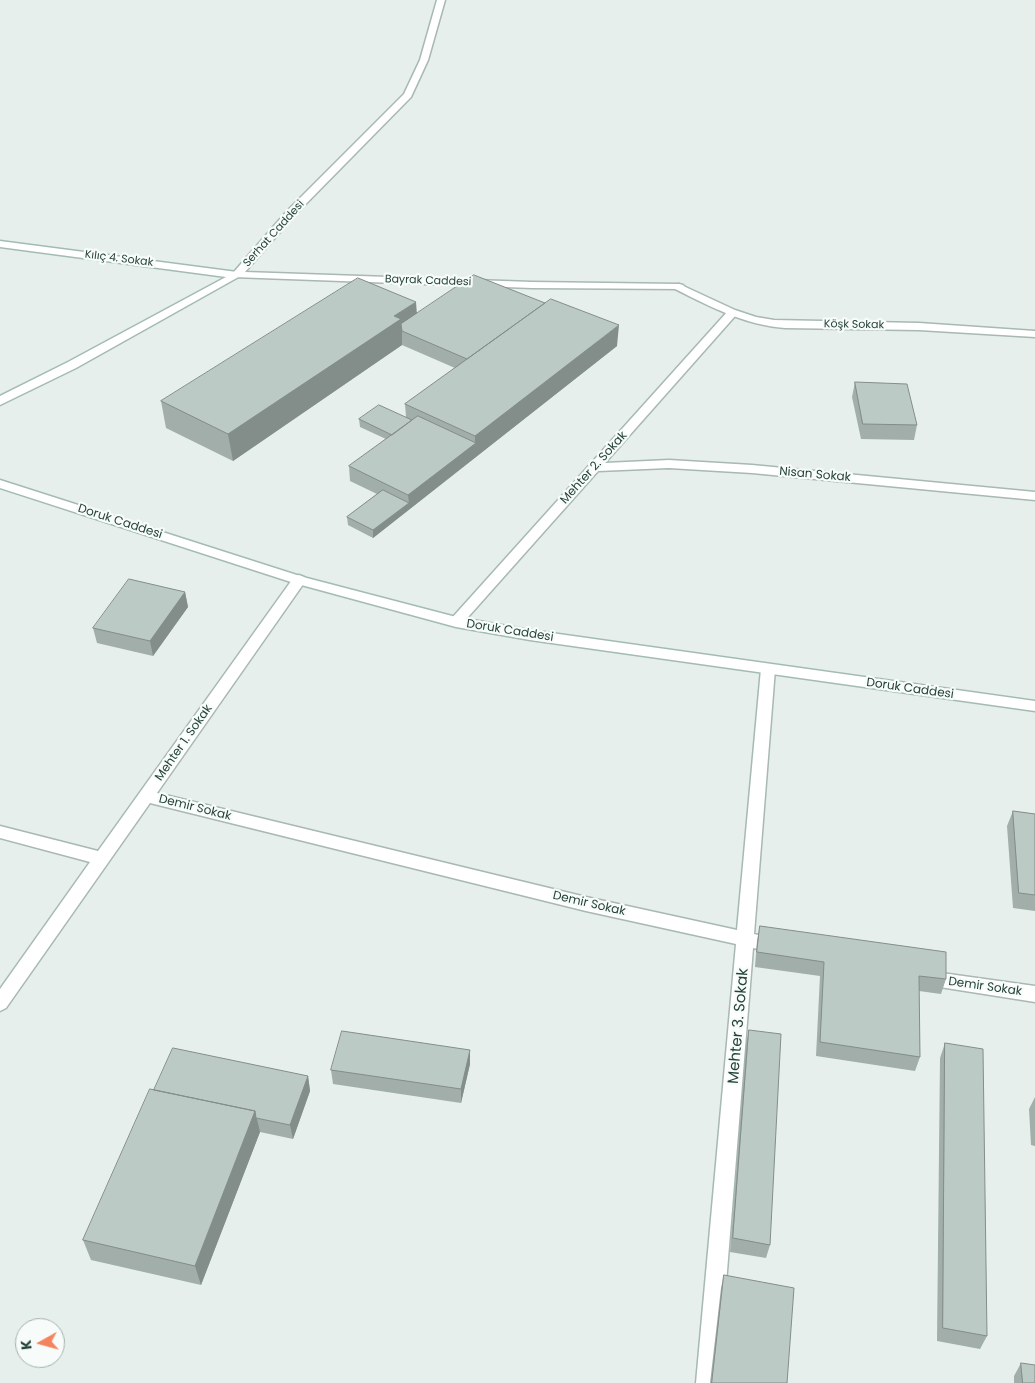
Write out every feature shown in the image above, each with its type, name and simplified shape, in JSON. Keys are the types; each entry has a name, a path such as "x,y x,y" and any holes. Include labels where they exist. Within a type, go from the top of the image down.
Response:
{"street":[{"name":"Serhat Caddesi","path":"0,401 72,365 237,275 290,213 408,95 419,77 441,0"},
{"name":"Kılıç 4. Sokak","path":"0,244 237,275"},
{"name":"Bayrak Caddesi","path":"237,275 532,285 679,287"},
{"name":"Köşk Sokak","path":"679,287 732,313 764,322 788,325 837,324 954,327 1035,334"},
{"name":"Mehter 2. Sokak","path":"456,622 732,313"},
{"name":"Nisan Sokak","path":"594,468 669,464 752,469 1035,496"},
{"name":"Doruk Caddesi","path":"0,484 299,580 456,622 530,635 1035,706"},
{"name":"Mehter 1. Sokak","path":"0,1003 299,580"},
{"name":"Mehter 3. Sokak","path":"707,1383 768,669"},
{"name":"Demir Sokak","path":"146,796 586,904 794,950"},
{"path":"0,832 102,859"},
{"name":"Demir Sokak","path":"908,974 1035,994"}],"building":[{"path":"474,275 545,303 467,359 402,331 401,324"},
{"path":"358,278 416,302 394,316 401,319 228,434 161,401"},
{"path":"551,299 619,325 475,436 405,404"},
{"path":"855,382 907,384 917,425 863,424"},
{"path":"379,405 412,420 392,435 359,419"},
{"path":"418,416 476,443 408,495 349,466"},
{"path":"383,490 409,503 373,530 347,517"},
{"path":"129,579 185,592 150,641 93,628"},
{"path":"1013,811 1035,814 1035,895 1019,893"},
{"path":"760,926 946,952 946,979 919,976 920,1057 820,1042 824,962 757,952"},
{"path":"749,1030 781,1034 770,1245 733,1238"},
{"path":"342,1031 470,1050 461,1089 331,1070"},
{"path":"945,1043 983,1049 987,1336 943,1328"},
{"path":"173,1048 308,1076 290,1125 256,1118 255,1111 154,1090"},
{"path":"150,1089 255,1111 195,1266 83,1240"},
{"path":"724,1275 794,1288 787,1383 712,1383"},
{"path":"1021,1363 1035,1365 1035,1383 1023,1383"}]}
